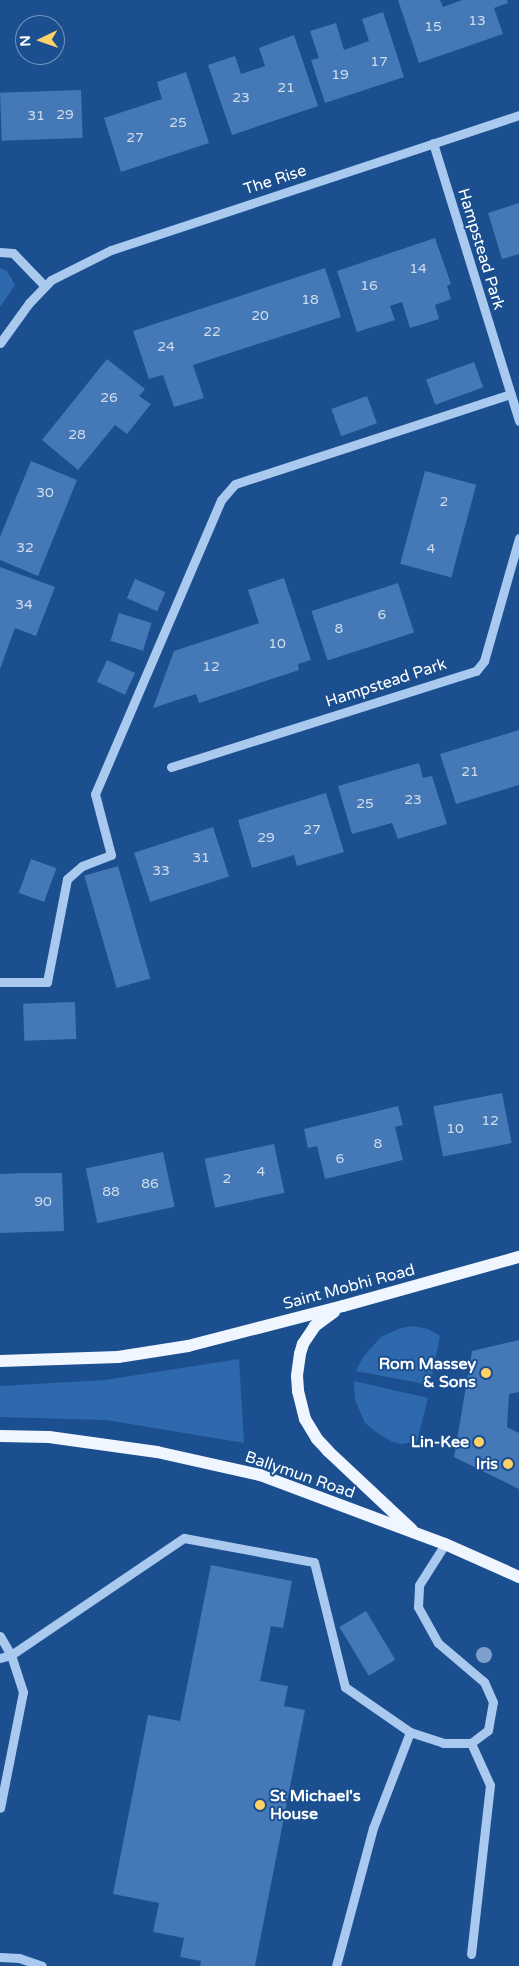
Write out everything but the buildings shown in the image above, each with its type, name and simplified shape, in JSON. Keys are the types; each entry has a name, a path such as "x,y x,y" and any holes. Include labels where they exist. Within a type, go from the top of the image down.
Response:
{"main road":[{"name":"Saint Mobhi Road","path":"0,1362 118,1357 188,1346 343,1306 519,1256"},
{"path":"343,1306 315,1326 303,1344 297,1376 299,1401 305,1419 317,1439 416,1534"},
{"name":"Ballymun Road","path":"0,1436 49,1437 157,1452 260,1475 446,1544 519,1577"}],"street":[{"name":"The Rise","path":"0,343 29,303 51,280 111,250 519,115"},
{"name":"Hampstead Park","path":"433,143 519,421"},
{"path":"0,252 13,253 45,286"},
{"path":"0,982 47,982 67,879 82,866 111,855 95,794 221,500 235,484 510,394"},
{"name":"Hampstead Park","path":"171,767 476,671 484,661 519,538"},
{"path":"0,1658 11,1655 184,1538 314,1562 345,1687 410,1732 443,1743 471,1743 488,1730 493,1702 484,1682 438,1643 418,1607 419,1585 446,1544"},
{"path":"0,1636 11,1655 23,1692 0,1808"},
{"path":"336,1966 373,1828 410,1732"},
{"path":"471,1743 490,1785 471,1954"},
{"path":"0,1957 19,1958 42,1966"}],"shaded area":[{"path":"0,268 7,271 15,285 0,307"},
{"path":"413,1326 428,1329 440,1336 430,1385 356,1371 363,1357 381,1337 401,1328"},
{"path":"239,1359 244,1443 106,1420 0,1417 0,1386 105,1380"},
{"path":"354,1381 428,1398 417,1442 401,1444 391,1441 365,1423 355,1400"}],"place":[{"name":"Rom Massey & Sons","path":"486,1373"},
{"name":"Lin-Kee","path":"479,1442"},
{"name":"Iris","path":"508,1464"},
{"name":"St Michael's House","path":"260,1805"}]}
